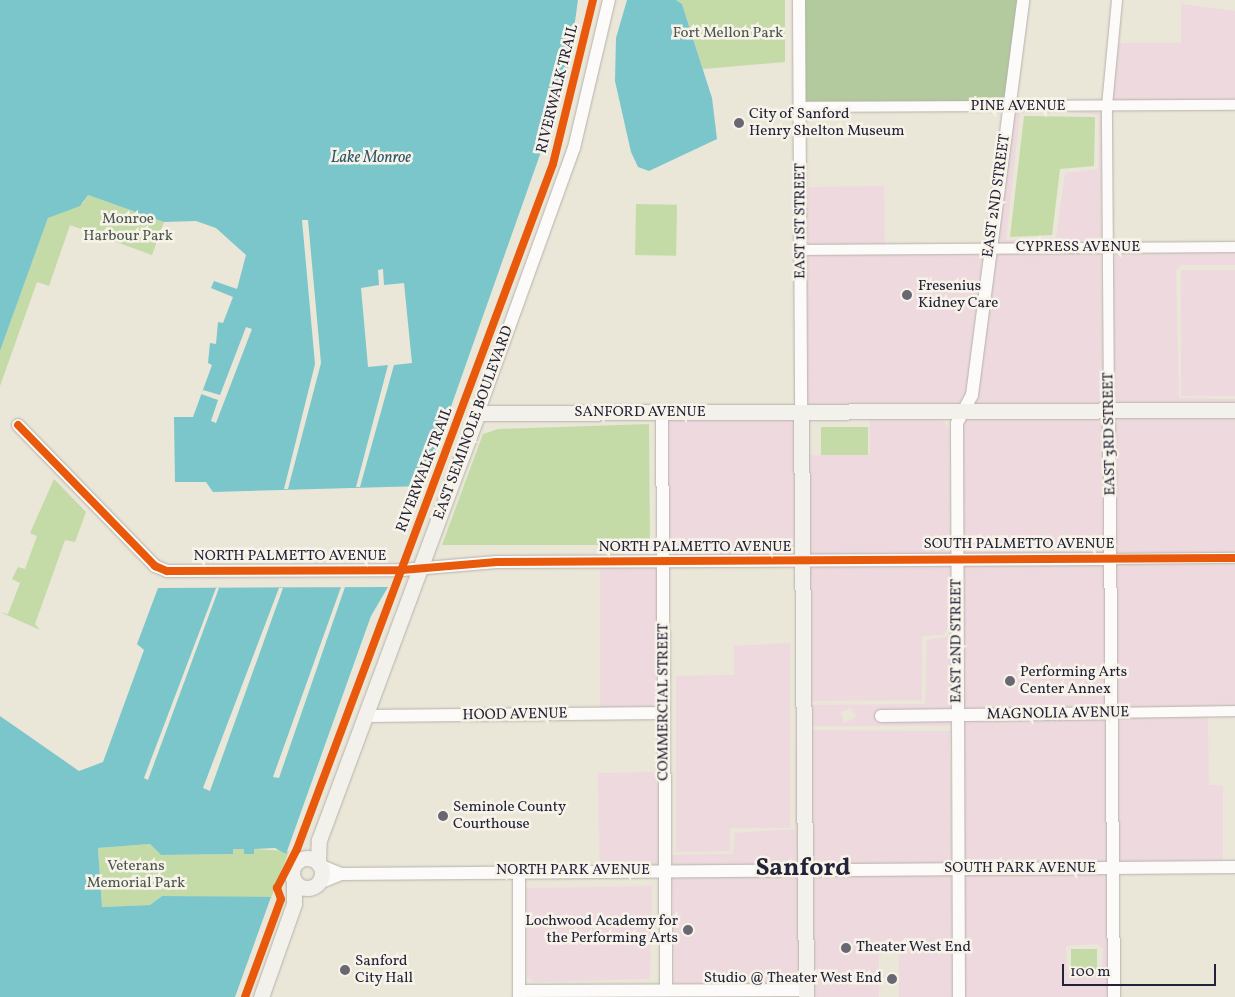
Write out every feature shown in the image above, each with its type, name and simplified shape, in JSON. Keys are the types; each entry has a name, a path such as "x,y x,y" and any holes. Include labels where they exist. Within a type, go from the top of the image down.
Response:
{"main road":[{"name":"SANFORD AVENUE","path":"478,413 1235,410"},
{"path":"801,412 806,993"},
{"name":"EAST SEMINOLE BOULEVARD","path":"294,881 294,866 302,860 319,840 478,413"},
{"name":"EAST SEMINOLE BOULEVARD","path":"315,886 319,864 319,840"},
{"path":"302,860 319,864"},
{"path":"260,997 294,904 294,881 315,886"},
{"path":"294,904 315,886"}],"street":[{"name":"EAST SEMINOLE BOULEVARD","path":"478,413 574,148 609,0"},
{"name":"EAST 1ST STREET","path":"800,0 801,412"},
{"name":"EAST 2ND STREET","path":"959,997 957,423 972,395 1023,0"},
{"name":"EAST 3RD STREET","path":"1114,997 1107,106 1117,0"},
{"name":"PINE AVENUE","path":"801,107 1010,108 1235,105"},
{"name":"CYPRESS AVENUE","path":"801,250 1235,247"},
{"name":"COMMERCIAL STREET","path":"662,413 666,990"},
{"name":"NORTH PALMETTO AVENUE","path":"18,425 155,566 167,571 368,571 421,566 802,561"},
{"name":"SOUTH PALMETTO AVENUE","path":"802,561 958,558 1235,558"},
{"name":"MAGNOLIA AVENUE","path":"881,716 1235,711"},
{"name":"HOOD AVENUE","path":"366,716 664,713"},
{"path":"319,864 341,874"},
{"name":"SOUTH PARK AVENUE","path":"804,870 1235,867"},
{"name":"NORTH PARK AVENUE","path":"341,874 804,870"},
{"path":"519,871 519,994 666,990 806,993"},
{"path":"315,886 341,874"}],"shaded area":[{"path":"1181,4 1235,11 1235,100 1113,101 1118,43 1181,43"},
{"path":"1072,112 1101,112 1101,243 996,243 1015,113 1020,113 1006,240 1056,238 1065,173 1098,169 1099,115"},
{"path":"884,186 885,244 808,245 807,187"},
{"path":"1235,252 1235,265 1181,265 1176,270 1179,398 1235,399 1235,405 1115,406 1113,254"},
{"path":"983,254 966,394 959,407 807,407 807,255"},
{"path":"995,254 1101,254 1103,406 972,407"},
{"path":"1181,270 1235,270 1235,396 1181,396"},
{"path":"1116,415 1235,415 1235,553 1116,553"},
{"path":"1104,416 1105,554 964,553 963,424 967,417"},
{"path":"940,417 949,429 950,625 943,635 922,636 922,700 809,701 806,455 870,454 869,418"},
{"path":"668,418 795,418 795,556 668,556"},
{"path":"964,564 1105,564 1105,710 964,710"},
{"path":"1117,564 1235,564 1235,708 1117,708"},
{"path":"600,567 658,567 658,709 600,709"},
{"path":"951,636 951,710 875,712 876,722 951,721 951,726 809,726 809,705 925,704 927,640","holes":["851,708 857,717 844,723 841,712"]},
{"path":"790,643 790,828 730,828 730,851 676,852 676,676 734,675 734,646"},
{"path":"796,644 798,865 672,865 672,855 733,854 735,833 795,829"},
{"path":"1208,717 1209,785 1223,786 1223,862 1119,862 1117,718"},
{"path":"1105,718 1108,863 966,865 963,720"},
{"path":"808,730 950,731 953,997 899,997 899,946 879,945 879,997 810,997"},
{"path":"659,772 661,865 600,866 598,773"},
{"path":"1108,873 1108,997 965,997 964,874","holes":["1097,944 1103,949 1101,974 1067,973 1066,946"]},
{"path":"798,875 800,984 674,986 672,877"},
{"path":"652,886 650,979 534,982 527,977 526,888"}],"green space":[{"name":"Fort Mellon Park","path":"676,0 785,0 785,62 703,69 682,4"},
{"path":"805,0 1017,0 1017,101 805,101"},
{"path":"1024,116 1095,117 1094,166 1060,169 1052,235 1010,237"},
{"name":"Monroe Harbour Park","path":"88,195 164,222 152,255 70,225 49,286 37,282 0,386 0,351 48,218 83,203"},
{"path":"636,204 677,205 676,256 635,255"},
{"path":"649,424 650,545 442,545 483,434 498,429"},
{"path":"821,427 868,427 868,455 821,455"},
{"path":"54,479 86,512 75,542 65,540 35,624 40,630 0,612 8,614 20,583 12,579 18,567 25,569 37,536 30,533"},
{"name":"Veterans Memorial Park","path":"150,844 161,855 233,854 233,849 244,849 245,854 254,849 289,851 271,898 162,896 150,905 102,907 98,848"},
{"path":"1071,949 1097,949 1097,970 1071,970"}],"water":[{"name":"Lake Monroe","path":"0,0 578,0 567,78 423,486 213,492 206,482 175,482 174,417 193,417 212,365 208,363 210,343 216,344 218,322 223,323 233,297 211,288 214,281 237,289 246,255 216,228 196,221 164,222 88,195 80,206 48,218 0,351"},
{"path":"627,0 676,0 682,4 712,98 717,139 649,171 638,167 631,152 615,81 616,38"},
{"path":"388,587 371,616 286,854 275,848 254,849 254,854 244,854 244,849 233,849 233,854 161,855 150,844 98,848 102,907 150,905 162,896 271,897 235,997 0,997 0,716 79,771 103,762 144,650 137,644 158,588"}],"pier":[{"path":"302,220 308,220 321,363 288,489 284,489 315,364"},
{"path":"383,269 384,285 404,283 412,363 394,365 360,487 356,487 388,365 368,367 361,288 379,285 378,270"},
{"path":"246,327 252,329 216,423 211,421 218,400 201,394 203,390 220,395"},
{"path":"341,587 345,587 279,778 273,777"},
{"path":"216,588 219,588 148,780 144,778"},
{"path":"279,588 283,588 210,791 203,788"}],"cycle path":[{"name":"RIVERWALK TRAIL","path":"245,997 281,899 277,888 297,849 553,164 593,0"},
{"path":"18,425 155,566 167,571 402,570 497,562 1235,558"}],"place":[{"name":"City of Sanford Henry Shelton Museum","path":"739,123"},
{"name":"Fresenius Kidney Care","path":"907,295"},
{"name":"Performing Arts Center Annex","path":"1010,681"},
{"name":"Seminole County Courthouse","path":"443,816"},
{"name":"Lochwood Academy for the Performing Arts","path":"688,930"},
{"name":"Theater West End","path":"846,948"},
{"name":"Sanford City Hall","path":"345,970"},
{"name":"Studio @ Theater West End","path":"892,979"}],"district":[{"name":"Sanford","path":"803,869"}]}
